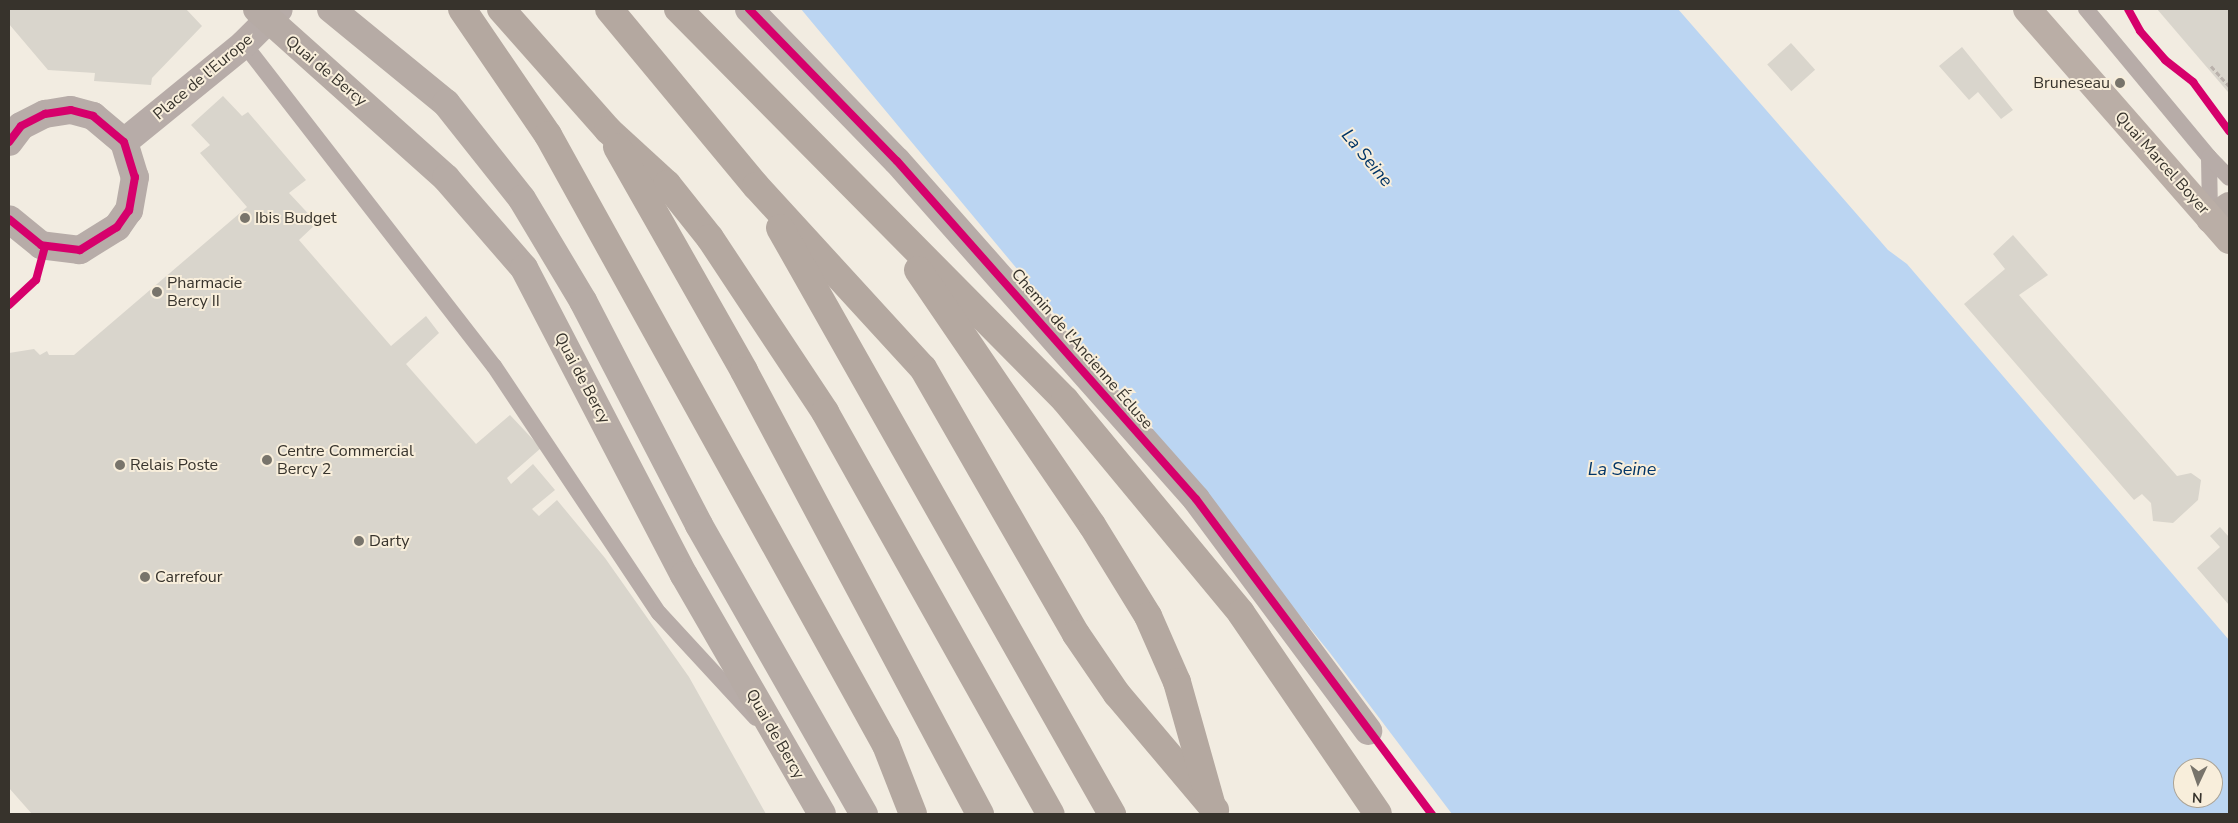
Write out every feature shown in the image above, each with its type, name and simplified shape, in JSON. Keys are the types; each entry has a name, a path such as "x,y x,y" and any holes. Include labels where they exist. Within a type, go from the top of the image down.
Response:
{"highway":[{"path":"462,9 548,136 886,745 913,814"},
{"path":"501,9 608,130 667,184 710,238 826,412 1051,814"},
{"path":"609,9 756,186 923,368 1076,634 1118,694 1218,814"},
{"path":"678,9 1065,400 1157,508 1241,613 1378,814"},
{"path":"608,130 652,216 744,371 980,814"},
{"path":"756,186 1112,814"},
{"path":"871,205 1092,525 1148,616 1177,682 1214,814"}],"main road":[{"path":"331,9 446,103 522,199 583,301 699,525 864,814"},
{"name":"Quai Marcel Boyer","path":"2027,9 2220,213"},
{"name":"Quai de Bercy","path":"268,13 446,178 524,268 684,574 822,814"},
{"path":"2220,213 2229,240"}],"street":[{"name":"Chemin de l'Ancienne Écluse","path":"749,9 897,161 1196,499 1368,731"},
{"name":"Place de l'Europe","path":"124,142 244,44 268,13"},
{"path":"9,219 21,233 53,249 80,250 95,243 117,227 129,210 135,177 124,142 93,116 71,110 45,114 13,127"}],"lane":[{"path":"2086,9 2209,157 2229,178"},
{"path":"244,44 494,366 659,614 784,748"},
{"name":"Quai Marcel Boyer","path":"2209,157 2220,213"}],"path":[{"path":"2212,66 2229,86"}],"water":[{"name":"La Seine","path":"801,9 1678,9 1888,250 1907,264 2229,640 2229,814 1452,814 1330,653 1126,400"}],"building":[{"path":"9,9 186,9 202,26 152,78 151,85 94,81 95,73 48,70 9,24"},
{"path":"2157,9 2229,9 2228,92"},
{"path":"1791,43 1815,70 1791,91 1767,64"},
{"path":"1962,47 2013,110 2001,119 1978,92 1969,100 1939,66"},
{"name":"Centre Commercial Bercy 2","path":"223,96 242,116 248,112 306,180 289,193 317,223 299,240 391,346 426,316 439,333 406,364 476,444 510,415 541,448 507,478 511,484 533,464 555,490 532,509 539,516 557,500 605,558 689,677 766,814 32,814 9,788 9,353 34,349 40,355 47,351 49,355 74,355 247,207 200,153 210,145 191,125"},
{"path":"2013,235 2048,275 2019,295 2177,476 2191,473 2201,480 2198,500 2173,523 2153,521 2151,503 2142,494 2134,500 1964,304 2005,269 1993,254"},
{"path":"2220,527 2229,537 2229,605 2197,568 2220,547 2210,536"}],"cycle path":[{"path":"749,9 897,161 1196,499 1432,814"},
{"path":"2128,9 2140,31 2165,60 2193,82 2229,131"},
{"path":"9,142 21,126 45,114 71,110 93,116 124,142 135,177 129,210 117,227 80,250 41,245 9,219"},
{"path":"9,305 36,280 45,247"}],"place":[{"name":"Bruneseau","path":"2120,83"},
{"name":"Ibis Budget","path":"245,218"},
{"name":"Pharmacie Bercy II","path":"157,292"},
{"name":"Centre Commercial Bercy 2","path":"267,460"},
{"name":"Relais Poste","path":"120,465"},
{"name":"Darty","path":"359,541"},
{"name":"Carrefour","path":"145,577"}]}
